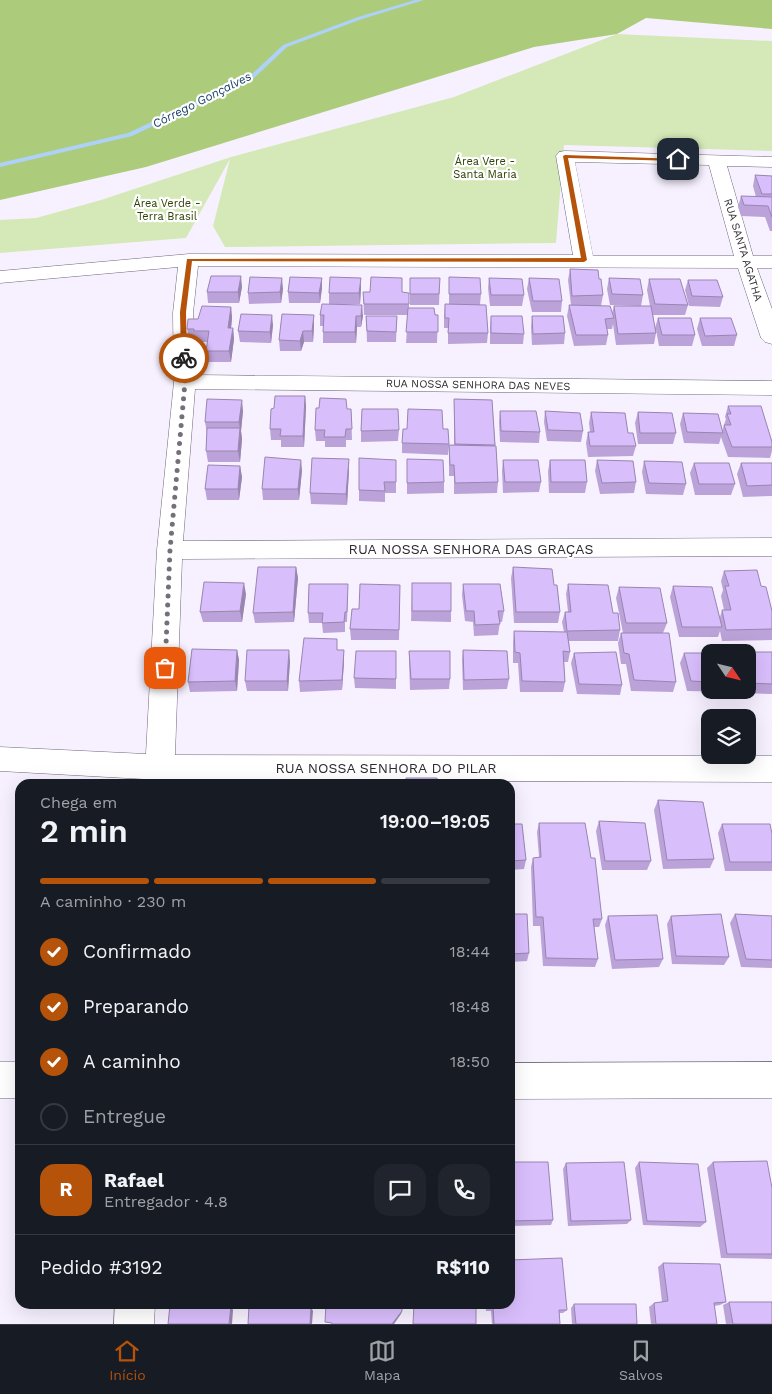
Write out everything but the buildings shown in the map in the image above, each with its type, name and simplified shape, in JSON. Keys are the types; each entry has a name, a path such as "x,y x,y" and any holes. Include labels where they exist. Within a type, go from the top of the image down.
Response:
{"street":[{"path":"584,260 565,156 772,162"},
{"name":"RUA SANTA AGATHA","path":"716,160 745,261 772,338"},
{"path":"160,775 170,550 185,382 183,312 189,260"},
{"path":"0,277 189,260 772,262"},
{"name":"RUA NOSSA SENHORA DAS NEVES","path":"185,382 772,388"},
{"name":"RUA NOSSA SENHORA DAS GRAÇAS","path":"170,550 772,547"},
{"name":"RUA NOSSA SENHORA DO PILAR","path":"0,759 160,775 772,770"},
{"path":"0,1080 15,1080"},
{"path":"515,1081 772,1080"},
{"path":"134,1324 135,1309"}],"green space":[{"path":"0,0 772,0 772,29 646,18 617,34 534,47 146,167 0,200"},
{"name":"Área Vere - Santa Maria","path":"617,34 772,41 772,151 564,145 556,243 225,247 213,226 230,159 186,238 0,253 0,220 36,218 101,200 231,157 454,97"}],"waterway":[{"name":"Córrego Gonçalves","path":"0,165 130,135 252,77 285,46 360,18 421,0"}],"way so far":[{"path":"165,668 170,550 185,382 184,358"}],"route":[{"path":"184,358 183,312 189,260 584,260 565,156 678,159"}],"park label":[{"name":"Área Verde - Terra Brasil","path":"167,209"}]}
